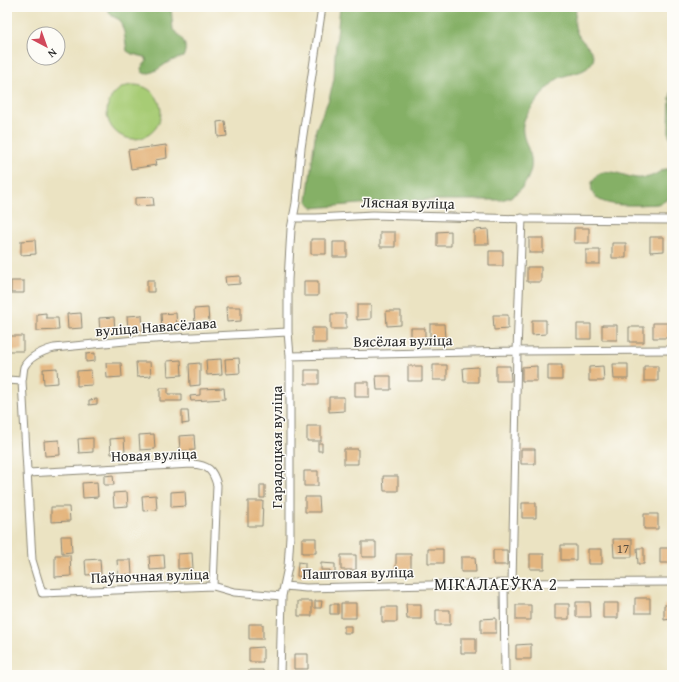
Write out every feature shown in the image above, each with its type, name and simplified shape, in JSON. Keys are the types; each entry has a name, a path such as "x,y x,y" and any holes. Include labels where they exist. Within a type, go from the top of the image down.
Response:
{"street":[{"name":"Гарадоцкая вуліца","path":"280,675 282,596 285,586 290,536 290,356 288,332 288,280 291,229 301,148 322,7"},
{"name":"Лясная вуліца","path":"293,218 373,215 672,220"},
{"path":"512,583 517,351 522,218"},
{"name":"вуліца Навасёлава","path":"22,380 24,368 29,361 43,351 65,346 135,340 288,332"},
{"name":"Вясёлая вуліца","path":"290,356 517,351 672,350"},
{"path":"7,380 22,380 28,473"},
{"name":"Новая вуліца","path":"28,473 192,464 201,464 206,467 211,471 217,485 213,586"},
{"name":"Паўночная вуліца","path":"28,473 32,560 42,594 213,586 234,592 282,596"},
{"name":"Паштовая вуліца","path":"285,586 306,588 512,583 672,582"},
{"path":"504,584 505,675"}],"green space":[{"path":"106,7 171,7 173,30 182,38 185,45 185,53 183,57 169,62 153,72 146,74 142,72 141,68 147,61 145,57 132,54 127,51 124,32 120,20 112,16"},
{"path":"340,7 576,7 576,30 594,58 587,68 556,80 544,92 527,114 523,123 523,132 530,154 530,172 525,183 517,193 511,197 501,200 407,200 312,208 307,201 316,129 329,99 334,79"},
{"path":"129,85 139,85 149,89 157,97 161,107 161,117 157,127 149,135 139,139 129,139 119,135 111,127 107,117 107,107 111,97 119,89"},
{"path":"672,90 672,139 669,136 669,130 670,97"},
{"path":"665,169 670,169 672,171 672,194 664,202 639,205 612,204 600,200 592,191 593,180 599,174 604,172 616,173 636,178 645,178"}],"building":[{"path":"225,121 227,136 218,137 217,122"},
{"path":"166,145 167,158 155,160 156,165 131,169 128,150"},
{"path":"153,197 154,205 135,206 135,198"},
{"path":"574,228 589,228 589,243 574,243"},
{"path":"488,229 489,244 474,244 474,230"},
{"path":"451,231 451,246 437,246 437,232"},
{"path":"380,232 395,232 395,247 380,247"},
{"path":"650,237 664,237 664,251 650,252"},
{"path":"529,238 543,238 543,253 529,253"},
{"path":"311,239 326,239 326,254 311,254"},
{"path":"35,240 36,254 21,255 21,241"},
{"path":"333,242 347,242 347,257 333,257"},
{"path":"612,243 626,243 626,258 612,258"},
{"path":"586,250 600,250 600,264 586,264"},
{"path":"489,251 503,251 503,266 489,266"},
{"path":"527,267 541,267 541,282 527,282"},
{"path":"240,276 240,284 226,285 225,277"},
{"path":"147,280 154,280 154,292 147,292"},
{"path":"11,281 24,281 24,293 11,293"},
{"path":"304,281 318,281 318,296 304,296"},
{"path":"357,305 371,305 371,319 357,320"},
{"path":"226,307 241,307 241,321 227,322"},
{"path":"208,308 209,323 195,324 194,309"},
{"path":"386,311 401,311 401,325 387,326"},
{"path":"46,313 46,318 58,318 59,330 37,331 37,314"},
{"path":"81,313 82,328 68,329 67,314"},
{"path":"176,313 177,328 162,329 161,314"},
{"path":"331,314 346,314 346,329 331,329"},
{"path":"142,315 143,330 128,331 127,316"},
{"path":"493,315 508,315 508,329 494,330"},
{"path":"114,317 115,332 100,333 99,318"},
{"path":"532,320 546,320 546,334 532,335"},
{"path":"653,323 668,323 668,338 653,338"},
{"path":"430,324 444,324 445,339 430,339"},
{"path":"577,324 591,324 591,339 577,339"},
{"path":"602,325 617,325 617,340 602,340"},
{"path":"629,327 644,327 644,342 629,342"},
{"path":"312,328 326,328 326,343 312,343"},
{"path":"411,328 425,328 425,342 411,343"},
{"path":"7,336 23,336 23,351 7,351"},
{"path":"95,353 95,361 86,362 86,354"},
{"path":"239,358 240,373 226,374 225,359"},
{"path":"221,359 222,374 207,375 206,360"},
{"path":"181,360 182,375 168,376 167,361"},
{"path":"136,362 150,362 151,376 137,377"},
{"path":"106,363 121,363 122,377 107,378"},
{"path":"200,363 200,385 190,386 189,364"},
{"path":"613,364 628,364 628,379 614,379"},
{"path":"433,365 447,365 447,380 433,380"},
{"path":"548,365 562,365 562,380 548,380"},
{"path":"408,366 422,366 422,381 408,381"},
{"path":"496,366 510,366 511,381 496,381"},
{"path":"537,366 537,381 522,381 522,367"},
{"path":"603,366 604,381 589,381 589,367"},
{"path":"644,366 658,366 658,381 644,381"},
{"path":"478,367 478,382 464,382 463,368"},
{"path":"57,368 58,383 44,384 43,369"},
{"path":"91,370 92,385 77,386 77,371"},
{"path":"305,370 319,370 319,384 305,384"},
{"path":"376,376 391,376 391,390 377,390"},
{"path":"355,382 369,382 369,397 355,397"},
{"path":"160,388 168,388 168,394 182,394 182,401 160,401"},
{"path":"224,388 225,399 191,401 190,396 200,395 200,389"},
{"path":"329,397 344,397 344,411 329,412"},
{"path":"97,399 97,404 89,405 89,400"},
{"path":"182,411 188,411 189,423 182,424"},
{"path":"307,426 321,426 321,441 307,441"},
{"path":"154,434 155,449 140,450 139,435"},
{"path":"194,435 195,450 180,451 179,436"},
{"path":"93,438 93,452 79,453 78,439"},
{"path":"124,438 125,453 111,454 110,439"},
{"path":"59,440 60,455 45,456 44,441"},
{"path":"318,443 322,443 322,451 318,451"},
{"path":"344,449 358,449 358,464 344,464"},
{"path":"521,449 535,449 535,464 521,464"},
{"path":"304,471 318,471 318,486 304,486"},
{"path":"113,475 114,485 104,485 104,476"},
{"path":"383,476 398,476 398,491 384,491"},
{"path":"97,482 98,497 83,498 82,483"},
{"path":"260,485 265,485 265,498 260,498"},
{"path":"185,491 186,506 171,507 171,492"},
{"path":"127,492 128,506 114,507 113,493"},
{"path":"156,495 157,510 143,511 142,496"},
{"path":"305,497 319,497 320,512 305,512"},
{"path":"248,501 263,501 262,526 248,526"},
{"path":"522,503 536,503 536,518 522,518"},
{"path":"51,507 69,507 70,521 51,522"},
{"path":"644,514 658,514 658,529 644,529"},
{"path":"61,536 71,536 72,552 62,553"},
{"path":"302,538 316,538 316,553 302,553"},
{"path":"613,539 632,539 632,557 614,557"},
{"path":"362,542 376,542 376,557 362,557"},
{"path":"561,545 576,545 576,560 561,560"},
{"path":"637,548 644,548 644,564 638,564"},
{"path":"660,548 672,548 672,563 660,563"},
{"path":"428,549 443,549 443,563 428,563"},
{"path":"588,549 602,549 602,564 588,564"},
{"path":"493,550 507,550 507,565 493,565"},
{"path":"192,553 193,568 178,569 178,554"},
{"path":"396,554 411,554 411,569 396,569"},
{"path":"530,554 544,554 544,569 530,569"},
{"path":"55,555 70,555 71,576 55,577"},
{"path":"164,555 165,569 150,570 149,556"},
{"path":"341,555 356,555 356,570 341,570"},
{"path":"461,557 475,557 476,572 461,572"},
{"path":"100,559 101,574 86,575 85,560"},
{"path":"117,560 131,560 132,574 118,575"},
{"path":"298,562 305,563 305,577 297,576"},
{"path":"321,563 335,564 335,574 330,574 330,570 321,570"},
{"path":"635,598 650,598 650,613 635,613"},
{"path":"298,601 312,601 312,616 298,616"},
{"path":"315,601 322,601 321,608 315,608"},
{"path":"576,602 590,602 591,617 576,617"},
{"path":"341,603 356,603 356,618 341,618"},
{"path":"603,603 618,603 618,618 603,618"},
{"path":"330,604 338,604 338,614 330,614"},
{"path":"406,604 421,604 421,619 407,619"},
{"path":"555,604 569,604 569,619 555,619"},
{"path":"516,605 531,605 531,620 516,620"},
{"path":"664,605 672,605 672,619 664,620"},
{"path":"382,607 397,607 397,622 382,622"},
{"path":"436,610 450,610 450,625 436,625"},
{"path":"496,618 496,633 481,633 481,619"},
{"path":"249,624 263,624 263,639 249,639"},
{"path":"344,626 351,626 351,633 344,633"},
{"path":"461,638 476,638 476,653 461,653"},
{"path":"531,644 531,659 516,659 516,645"},
{"path":"263,647 263,662 249,662 249,648"},
{"path":"294,654 308,654 308,669 294,669"},
{"path":"249,670 263,670 263,675 249,675"}],"district":[{"name":"МІКАЛАЕЎКА 2","path":"496,584"}]}
